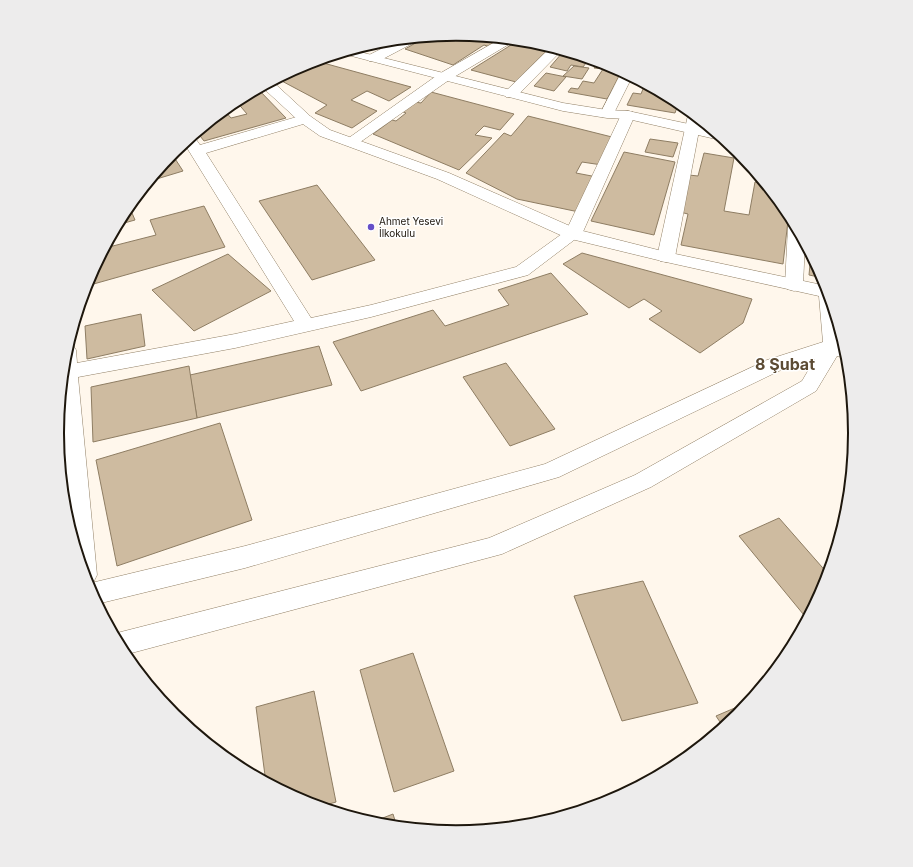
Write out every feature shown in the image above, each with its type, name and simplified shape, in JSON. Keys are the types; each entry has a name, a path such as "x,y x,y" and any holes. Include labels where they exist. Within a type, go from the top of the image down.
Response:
{"street":[{"path":"351,142 444,77 502,44"},
{"path":"374,58 396,46"},
{"path":"511,94 552,53"},
{"path":"355,54 563,107 607,114 694,122 666,257"},
{"path":"607,114 625,79"},
{"path":"271,88 305,119 325,133 443,176 573,234 666,257 822,291"},
{"path":"69,372 235,341 371,311 522,271 573,234 628,115"},
{"path":"305,119 193,145 306,325"},
{"path":"794,285 796,238"},
{"path":"98,592 245,557 551,470 774,365 839,349"},
{"path":"124,642 493,547 643,481 809,386 840,350"},
{"path":"66,389 82,549"}],"building":[{"path":"456,41 496,43 490,47 484,45 453,65 405,49 415,43 431,42"},
{"path":"511,45 547,52 516,82 471,70"},
{"path":"560,55 586,63 583,67 571,65 567,71 550,67"},
{"path":"326,64 411,87 389,101 367,91 351,100 377,111 352,128 315,113 327,105 282,81"},
{"path":"574,66 589,68 582,79 563,76"},
{"path":"603,69 621,77 607,99 568,92 571,88 578,89 583,81 594,83"},
{"path":"546,73 566,77 554,91 534,86"},
{"path":"643,88 677,108 675,113 627,105 633,93 641,94"},
{"path":"431,92 514,114 500,130 484,126 475,135 492,138 459,170 373,134 392,120 396,121 406,113 401,111 415,102 421,103"},
{"path":"262,93 286,118 204,141 200,136 228,115 231,118 247,114 240,106"},
{"path":"528,116 616,138 602,165 582,162 576,173 597,177 579,212 517,199 466,173 504,133 511,136"},
{"path":"650,139 678,143 673,157 645,152"},
{"path":"624,152 675,162 654,235 591,221"},
{"path":"704,153 734,158 724,211 749,215 755,182 758,183 788,223 783,264 681,245 688,214 680,212 689,175 698,176"},
{"path":"176,160 183,171 158,179"},
{"path":"317,185 375,260 312,280 259,201"},
{"path":"204,206 225,247 94,284 112,246 156,235 150,220"},
{"path":"132,213 135,220 125,223"},
{"path":"582,253 752,299 743,323 700,353 649,319 662,311 644,299 629,308 563,264"},
{"path":"228,254 271,291 194,331 152,290"},
{"path":"810,263 816,276 809,275"},
{"path":"551,273 588,314 361,391 333,342 433,310 445,326 509,305 498,290"},
{"path":"141,314 145,346 87,359 85,326"},
{"path":"319,346 332,385 197,418 190,375"},
{"path":"506,363 555,429 510,446 463,377"},
{"path":"189,366 197,418 93,442 91,387"},
{"path":"220,423 252,520 117,566 96,460"},
{"path":"779,518 824,570 804,615 739,536"},
{"path":"643,581 698,703 622,721 574,596"},
{"path":"413,653 454,771 394,792 360,670"},
{"path":"314,691 336,802 328,804 283,786 265,776 256,707"},
{"path":"738,706 721,723 716,716"},
{"path":"393,814 395,821 382,818"}],"place":[{"name":"Ahmet Yesevi İlkokulu","path":"371,227"}],"district":[{"name":"8 Şubat","path":"785,364"}]}
